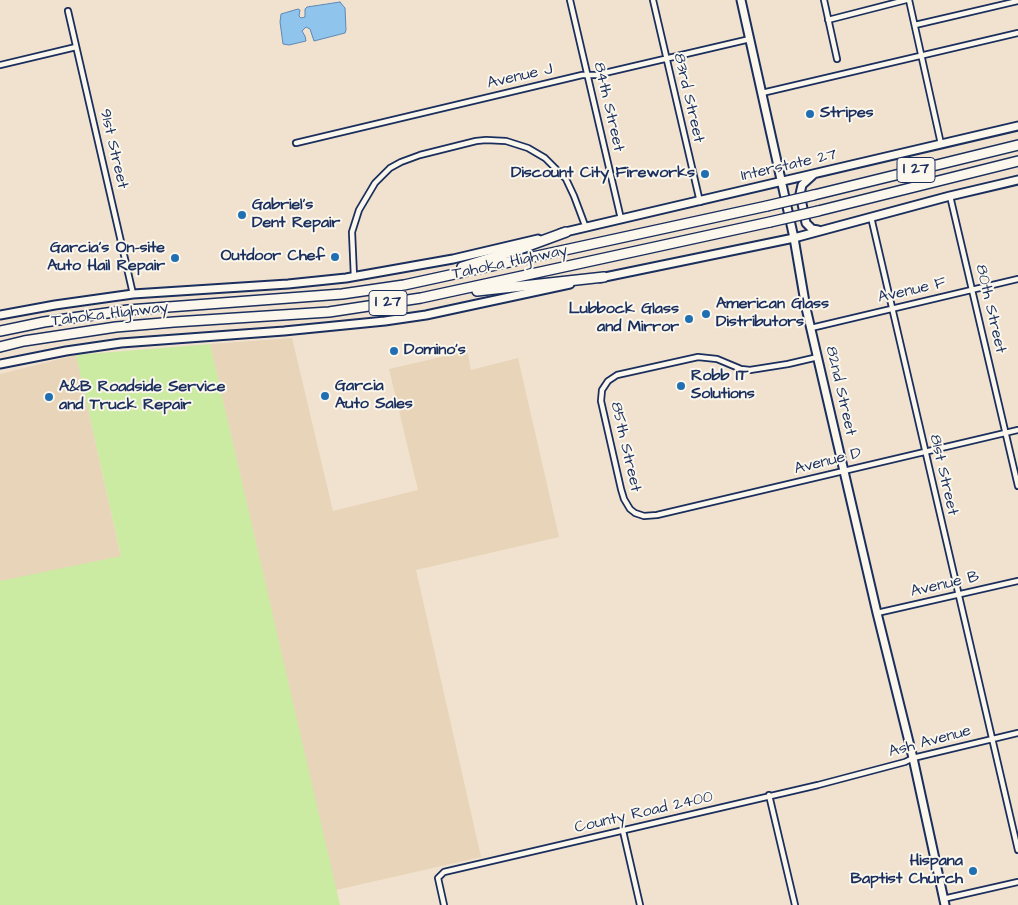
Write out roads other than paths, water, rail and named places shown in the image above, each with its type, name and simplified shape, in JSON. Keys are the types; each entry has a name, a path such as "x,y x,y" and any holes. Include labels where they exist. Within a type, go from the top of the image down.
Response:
{"highway":[{"name":"Tahoka Highway","path":"0,329 161,306 342,294 424,280 767,206 1018,145"},
{"name":"Tahoka Highway","path":"0,348 30,340 116,327 329,312 429,296 770,222 1018,161"},
{"path":"424,280 518,250 566,232"},
{"path":"429,296 604,277"}],"main road":[{"name":"82nd Street","path":"741,0 794,238 811,328 877,613 913,758 944,902"},
{"name":"Interstate 27","path":"566,232 1018,126"},
{"path":"813,174 800,188 801,203 806,223 812,229 822,230"},
{"path":"604,277 794,238 950,196 1018,180"},
{"name":"Tahoka Highway","path":"0,315 132,294 288,284 354,277 453,259 566,232"},
{"name":"Tahoka Highway","path":"0,364 66,351 121,343 284,331 385,321 426,315 604,277"}],"street":[{"name":"84th Street","path":"570,0 621,219"},
{"name":"83rd Street","path":"653,0 700,202"},
{"path":"824,0 837,59"},
{"path":"828,20 908,0 941,144"},
{"path":"915,25 1007,2 1018,1"},
{"name":"91st Street","path":"68,11 132,294"},
{"path":"762,93 1018,33"},
{"name":"Avenue J","path":"296,143 506,92 596,75 750,39"},
{"path":"0,64 76,47"},
{"path":"354,277 352,232 359,210 372,186 390,168 401,162 420,155 468,143 486,140 506,141 528,148 545,158 566,179 586,228"},
{"name":"80th Street","path":"950,196 1018,486"},
{"name":"81st Street","path":"871,217 1018,850"},
{"name":"Avenue F","path":"811,328 1018,279"},
{"name":"85th Street","path":"644,516 630,509 624,499 601,401 604,386 614,377 698,356 717,359 741,369 750,370 818,357"},
{"name":"Avenue D","path":"644,516 657,515 721,501 1018,430"},
{"name":"Avenue B","path":"877,613 1018,581"},
{"name":"Ash Avenue","path":"850,777 905,762 913,758 1018,733"},
{"name":"County Road 2400","path":"444,905 438,878 444,872 850,777"},
{"path":"769,795 794,905"},
{"path":"623,831 640,905"},
{"path":"944,902 1018,882"}],"water":[{"path":"340,2 345,8 345,33 314,41 310,29 306,27 302,31 306,41 289,45 283,44 280,22 281,14 298,9 300,10 299,16 301,18 305,17 305,9 307,7"}],"place":[{"name":"Stripes","path":"810,114"},
{"name":"Discount City Fireworks","path":"705,174"},
{"name":"Gabriel's Dent Repair","path":"242,215"},
{"name":"Outdoor Chef","path":"335,257"},
{"name":"Garcia’s On-site Auto Hail Repair","path":"175,258"},
{"name":"American Glass Distributors","path":"706,314"},
{"name":"Lubbock Glass and Mirror","path":"689,319"},
{"name":"Domino's","path":"394,351"},
{"name":"Robb IT Solutions","path":"681,386"},
{"name":"Garcia Auto Sales","path":"325,396"},
{"name":"A&B Roadside Service and Truck Repair","path":"49,397"},
{"name":"Hispana Baptist Church","path":"973,871"}]}
